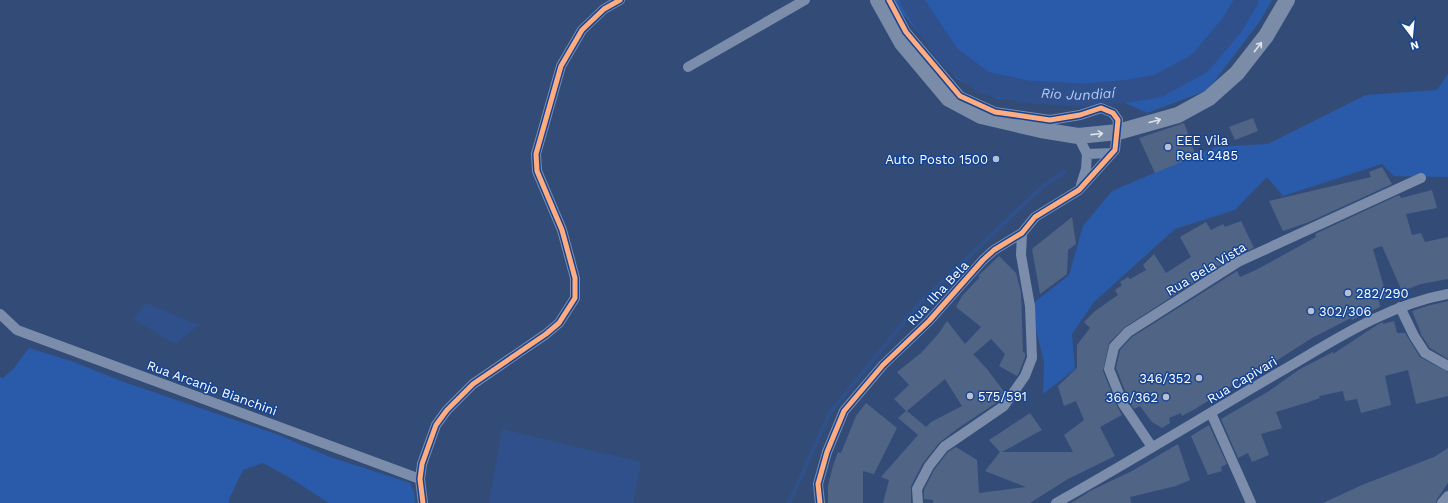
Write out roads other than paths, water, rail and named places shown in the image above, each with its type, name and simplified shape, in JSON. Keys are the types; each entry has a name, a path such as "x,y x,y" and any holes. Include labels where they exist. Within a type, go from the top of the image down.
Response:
{"main road":[{"path":"878,0 902,43 949,99 981,116 1042,130 1078,136 1118,132 1178,115 1209,98 1237,73 1266,36 1287,0"}],"street":[{"path":"423,503 420,479 422,464 436,425 447,410 473,384 554,327 567,312 575,298 576,278 562,230 537,171 536,154 561,66 582,30 604,9 620,0"},
{"path":"688,67 805,0"},
{"path":"889,0 906,32 960,96 995,112 1050,120 1080,115 1100,108 1113,113 1118,120 1118,132"},
{"name":"Rua Ilha Bela","path":"820,503 818,484 827,452 844,411 883,365 929,321 983,260 994,250 1022,233 1035,217 1079,190 1115,150 1118,132"},
{"path":"1078,136 1087,154 1086,169 1079,190"},
{"path":"1087,154 1112,153"},
{"name":"Rua Bela Vista","path":"1152,447 1123,404 1109,369 1114,347 1128,332 1238,262 1421,178"},
{"path":"918,503 917,489 929,466 944,447 1004,406 1026,376 1032,358 1030,306 1021,255 1022,233"},
{"name":"Rua Capivari","path":"1056,503 1211,414 1341,336 1400,307 1436,296 1448,294"},
{"path":"1400,307 1414,336 1425,353 1448,366"},
{"name":"Rua Arcanjo Bianchini","path":"0,314 17,330 420,479"},
{"path":"1211,414 1251,503"},
{"path":"1442,503 1448,496"}],"waterway":[{"name":"Rio Jundiaí","path":"911,0 949,57 985,83 1027,92 1082,95 1122,92 1158,86 1200,63 1232,25 1247,0"},
{"path":"1146,98 1158,86"},
{"path":"789,503 830,413 918,305 1042,187 1064,172"}],"place":[{"name":"EEE Vila Real 2485","path":"1168,147"},
{"name":"Auto Posto 1500","path":"996,159"},
{"name":"282/290","path":"1348,293"},
{"name":"302/306","path":"1311,311"},
{"name":"346/352","path":"1199,378"},
{"name":"575/591","path":"970,396"},
{"name":"366/362","path":"1166,397"}]}
